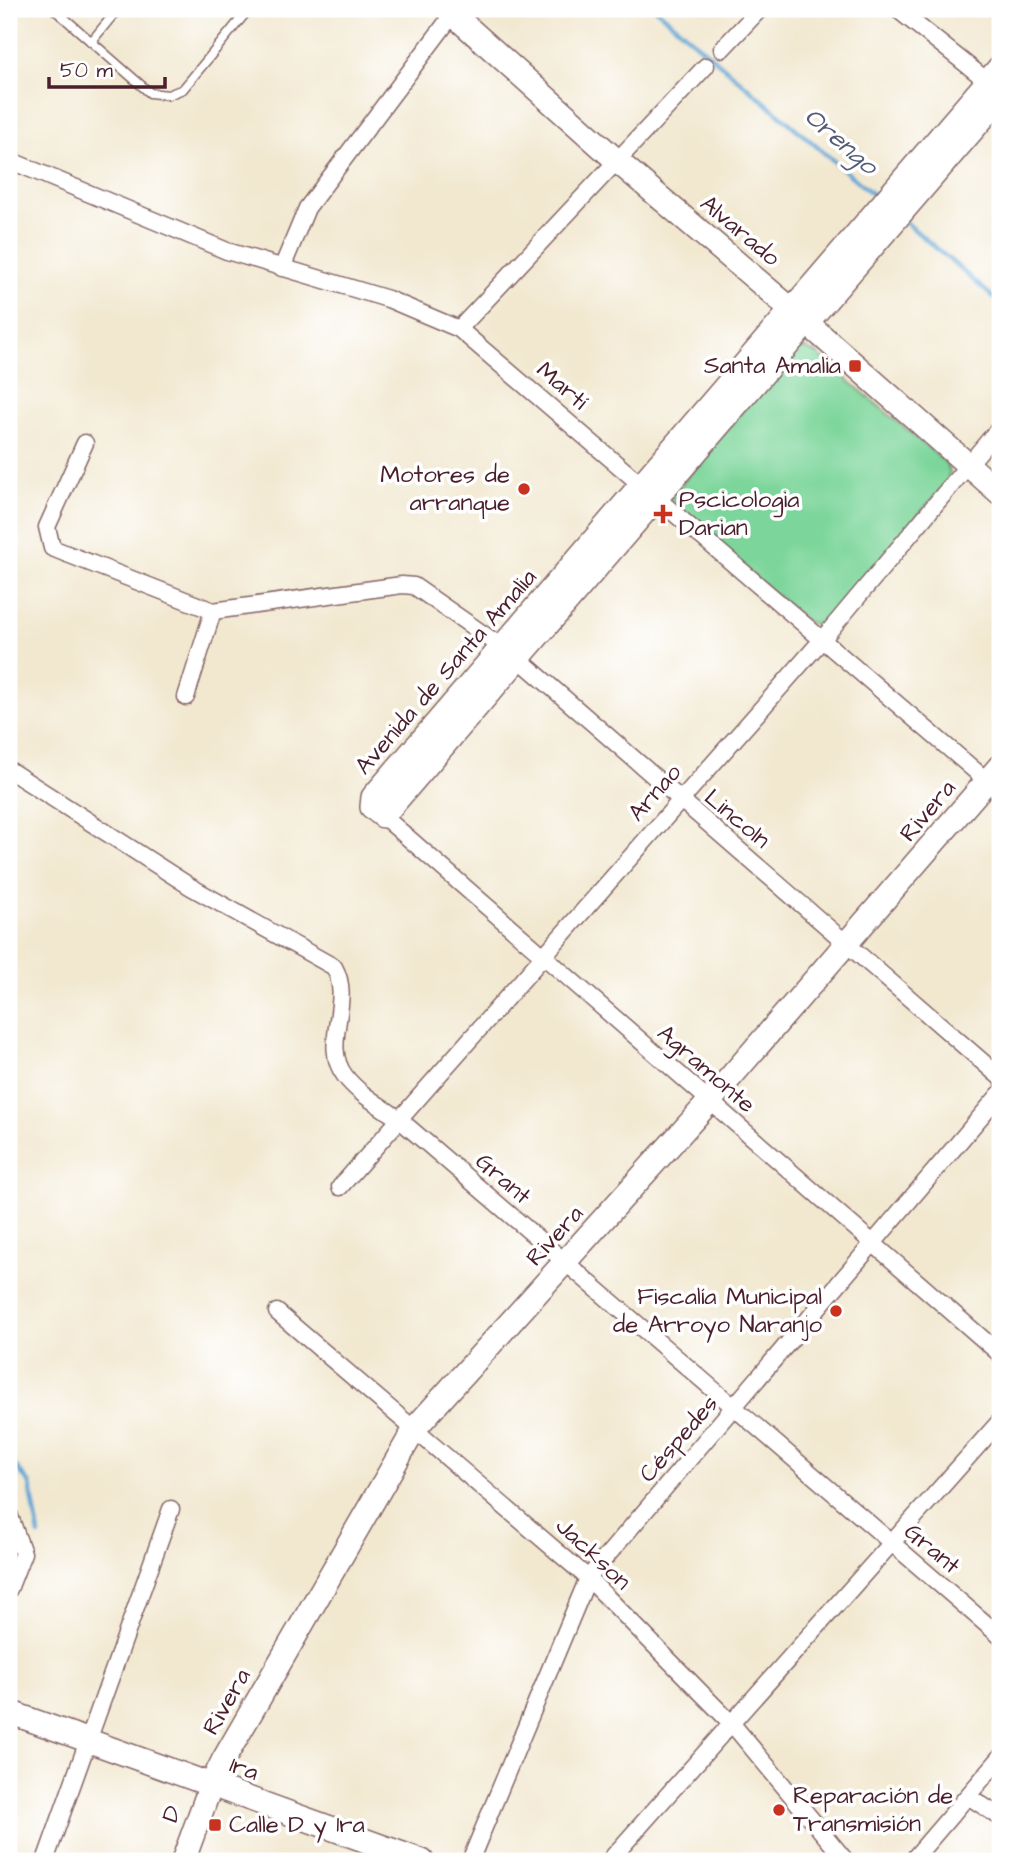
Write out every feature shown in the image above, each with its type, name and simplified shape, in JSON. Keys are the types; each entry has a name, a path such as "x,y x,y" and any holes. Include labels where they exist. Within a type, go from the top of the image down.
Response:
{"street":[{"path":"722,49 760,9"},
{"path":"897,9 997,85"},
{"path":"282,268 307,208 450,11"},
{"name":"Alvarado","path":"450,11 615,160 799,316 1000,493"},
{"path":"459,329 706,66"},
{"name":"Avenida de Santa Amalia","path":"383,816 372,807 373,797 511,652 997,85"},
{"name":"Martí","path":"9,160 227,251 388,299 459,329 821,641 996,780"},
{"name":"Arnao","path":"340,1187 821,641 1000,427"},
{"path":"85,443 47,527 52,548 213,611 186,697"},
{"name":"Lincoln","path":"213,611 402,584 414,586 511,652 1000,1077"},
{"name":"Grant","path":"9,770 191,887 334,967 341,978 343,994 335,1053 338,1066 346,1079 400,1120 1000,1636"},
{"name":"Rivera","path":"211,1785 416,1427 565,1264 996,780"},
{"name":"Agramonte","path":"383,816 1000,1354"},
{"name":"Céspedes","path":"470,1861 588,1578 734,1410 872,1242 1000,1094"},
{"name":"Jackson","path":"277,1312 416,1427 588,1578 733,1725 846,1861"},
{"path":"609,1861 733,1725 1000,1422"},
{"path":"45,1861 171,1509"},
{"path":"9,1514 23,1553 9,1589"},
{"name":"1ra","path":"9,1712 422,1861"},
{"path":"912,1861 1000,1758"},
{"name":"D","path":"183,1861 211,1785"},
{"path":"968,1796 1000,1817"}],"lane":[{"path":"54,9 150,93 168,95 183,89 249,9"},
{"path":"92,42 118,9"}],"green space":[{"path":"804,348 816,353 945,462 950,471 947,482 823,626 807,622 675,509 671,497 791,352"}],"waterway":[{"name":"Orengo","path":"656,9 877,198"},
{"name":"Orengo","path":"903,220 1000,303"},
{"path":"9,1458 30,1484 39,1535"}],"place":[{"name":"Santa Amalia","path":"855,366"},
{"name":"Motores de arranque","path":"524,489"},
{"name":"Pscicologia Darian","path":"663,514"},
{"name":"Fiscalía Municipal de Arroyo Naranjo","path":"836,1311"},
{"name":"Reparación de Transmisión","path":"779,1810"},
{"name":"Calle D y 1ra","path":"215,1825"}]}
